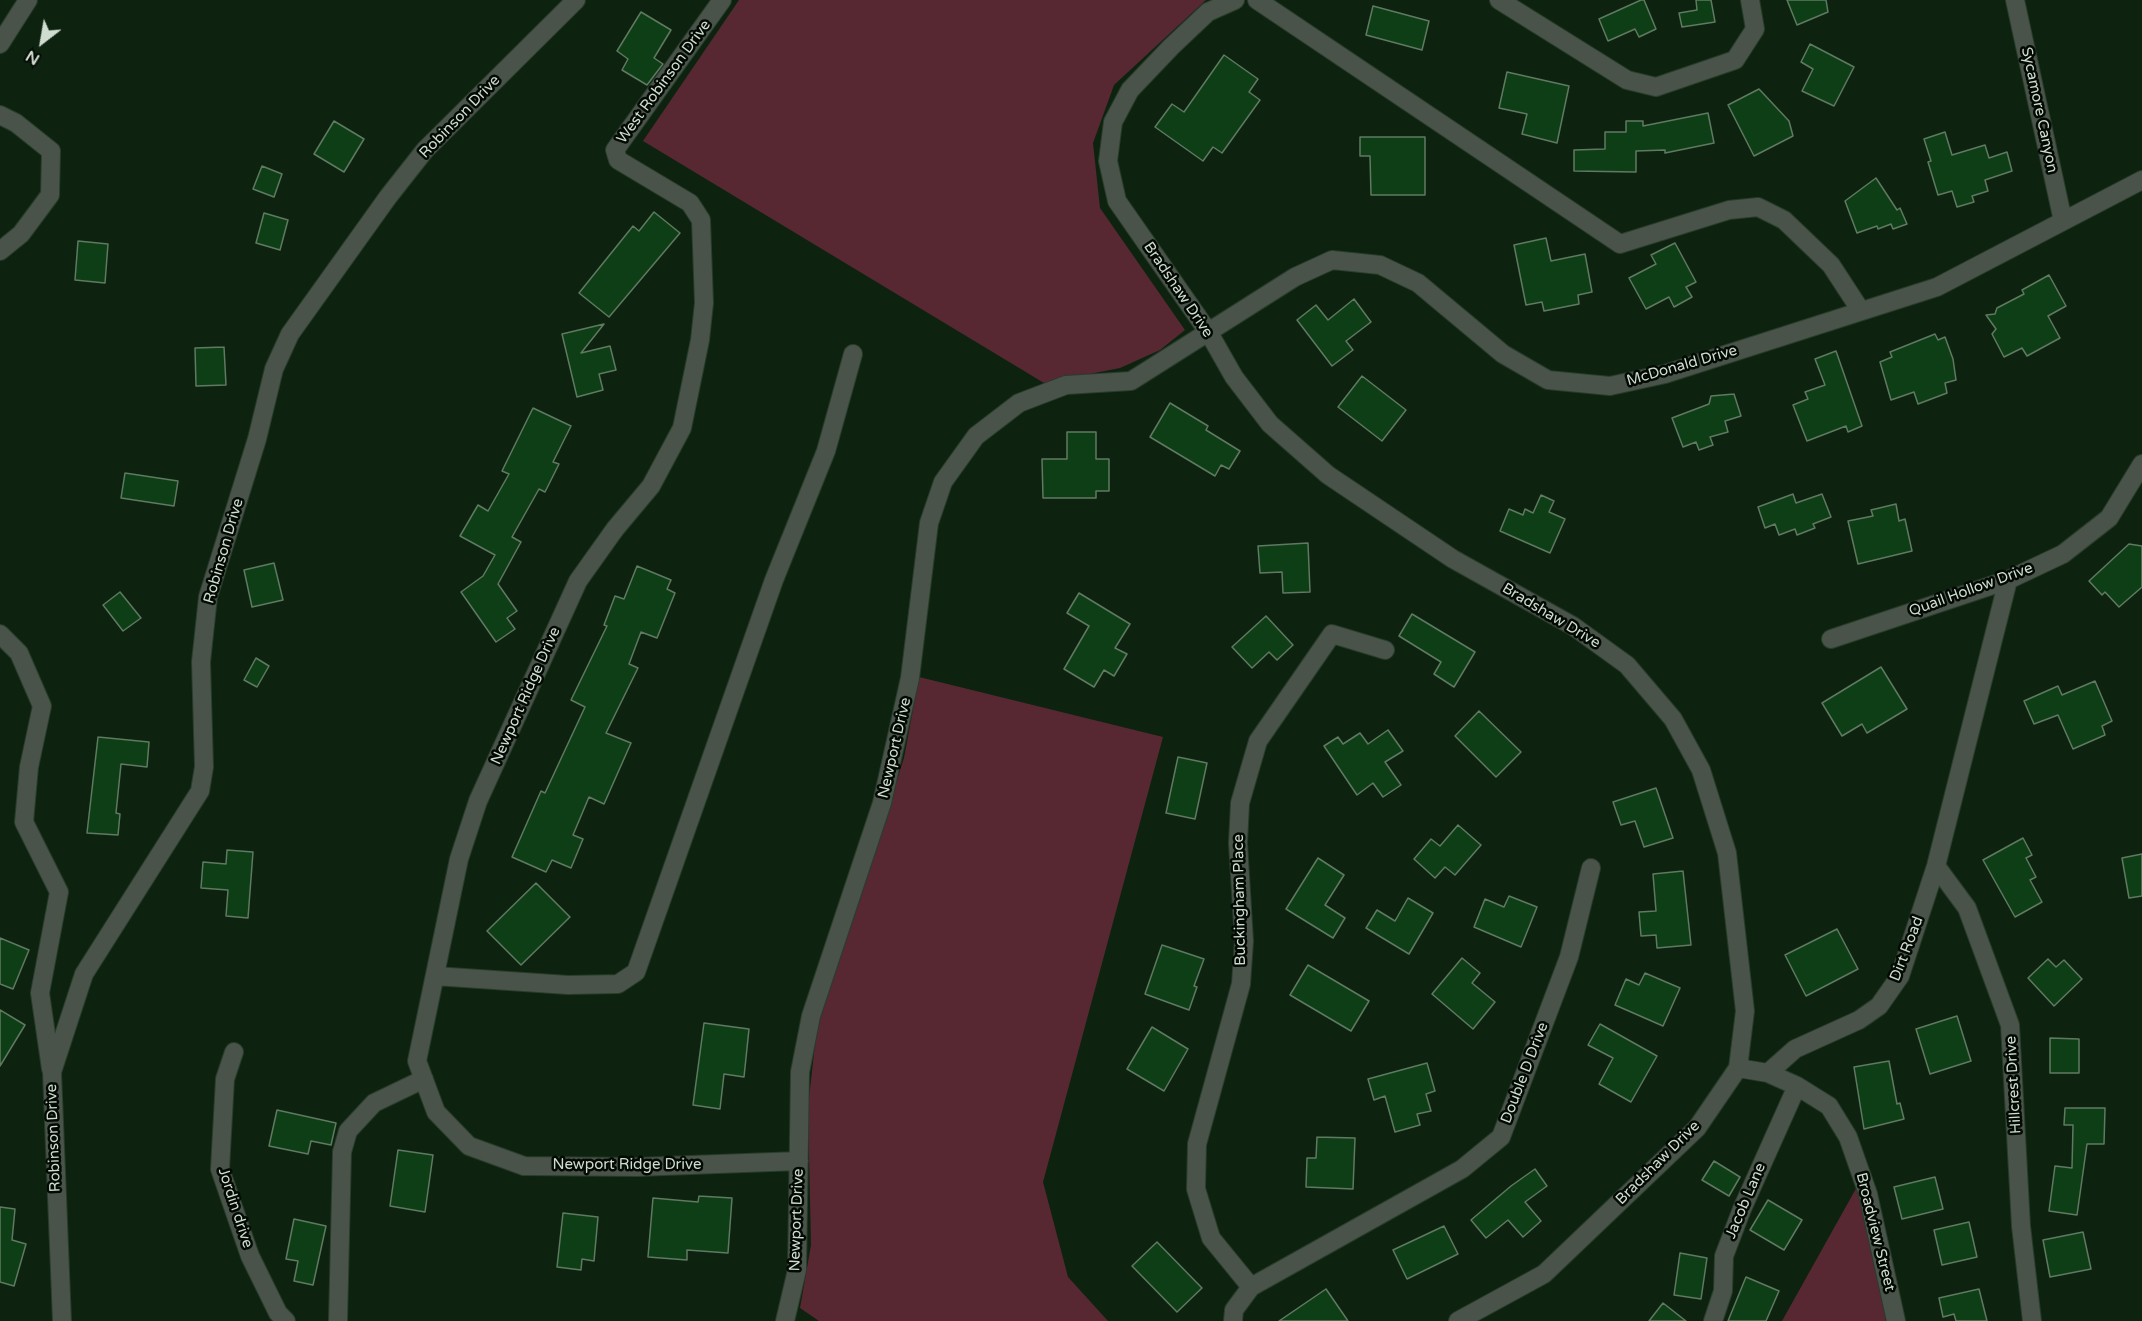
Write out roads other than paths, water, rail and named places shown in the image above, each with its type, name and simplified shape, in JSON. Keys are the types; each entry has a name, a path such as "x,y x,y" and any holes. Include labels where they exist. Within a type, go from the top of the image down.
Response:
{"street":[{"path":"0,44 28,0"},
{"name":"Robinson Drive","path":"62,1321 52,1072 84,974 200,791 204,767 201,662 208,597 257,439 274,369 290,334 388,197 425,150 576,0"},
{"name":"West Robinson Drive","path":"700,340 704,303 701,220 690,203 618,160 615,150 722,0"},
{"name":"Bradshaw Drive","path":"1235,0 1208,12 1171,46 1130,90 1113,122 1108,161 1117,201 1209,333 1234,377 1270,424 1328,475 1453,559 1573,626 1627,665 1673,719 1701,770 1727,853 1745,1011 1738,1068 1697,1128 1544,1274 1458,1321"},
{"path":"1257,0 1620,244 1729,210 1758,207 1784,220 1831,265 1861,311"},
{"path":"1499,0 1627,80 1656,87 1735,60 1755,29 1750,0"},
{"name":"Sycamore Canyon","path":"2015,0 2063,221"},
{"path":"0,115 16,123 51,151 50,195 21,234 0,251"},
{"name":"McDonald Drive","path":"1209,333 1295,277 1332,260 1380,265 1418,283 1503,354 1548,380 1610,386 1665,374 1937,287 2142,180"},
{"name":"Newport Drive","path":"785,1321 797,1270 800,1072 811,1016 882,803 910,678 929,524 943,482 976,436 1019,404 1066,385 1131,381 1209,333"},
{"name":"Newport Ridge Drive","path":"700,340 682,428 651,486 615,529 578,581 478,801 459,859 417,1061 436,1112 469,1146 524,1166 637,1167 799,1161"},
{"path":"435,976 568,985 618,984 636,972 774,580 826,451 853,354"},
{"name":"Quail Hollow Drive","path":"1832,639 2008,580 2064,554 2109,518 2142,464"},
{"name":"Dirt Road","path":"1768,1073 1795,1049 1858,1020 1880,1006 1900,976 1936,866 2008,580"},
{"path":"0,634 20,653 42,706 29,766 24,822 59,892 40,993 52,1072"},
{"name":"Buckingham Place","path":"1251,1287 1211,1238 1196,1189 1197,1144 1240,984 1244,941 1238,843 1240,803 1258,741 1332,634 1384,650"},
{"name":"Hillcrest Drive","path":"1936,866 1967,908 2010,1025 2021,1226 2032,1321"},
{"name":"Double D Drive","path":"1251,1287 1462,1169 1501,1137 1569,957 1591,868"},
{"name":"Jordin drive","path":"234,1052 225,1078 220,1169 250,1256 278,1313 286,1321"},
{"name":"Broadview Street","path":"1738,1068 1768,1073 1797,1086 1829,1106 1848,1137 1868,1194 1896,1321"},
{"path":"338,1321 342,1152 348,1131 374,1103 424,1079"},
{"name":"Jacob Lane","path":"1713,1321 1723,1291 1724,1256 1742,1209 1797,1086"},
{"path":"1233,1321 1234,1310 1251,1287"}]}
